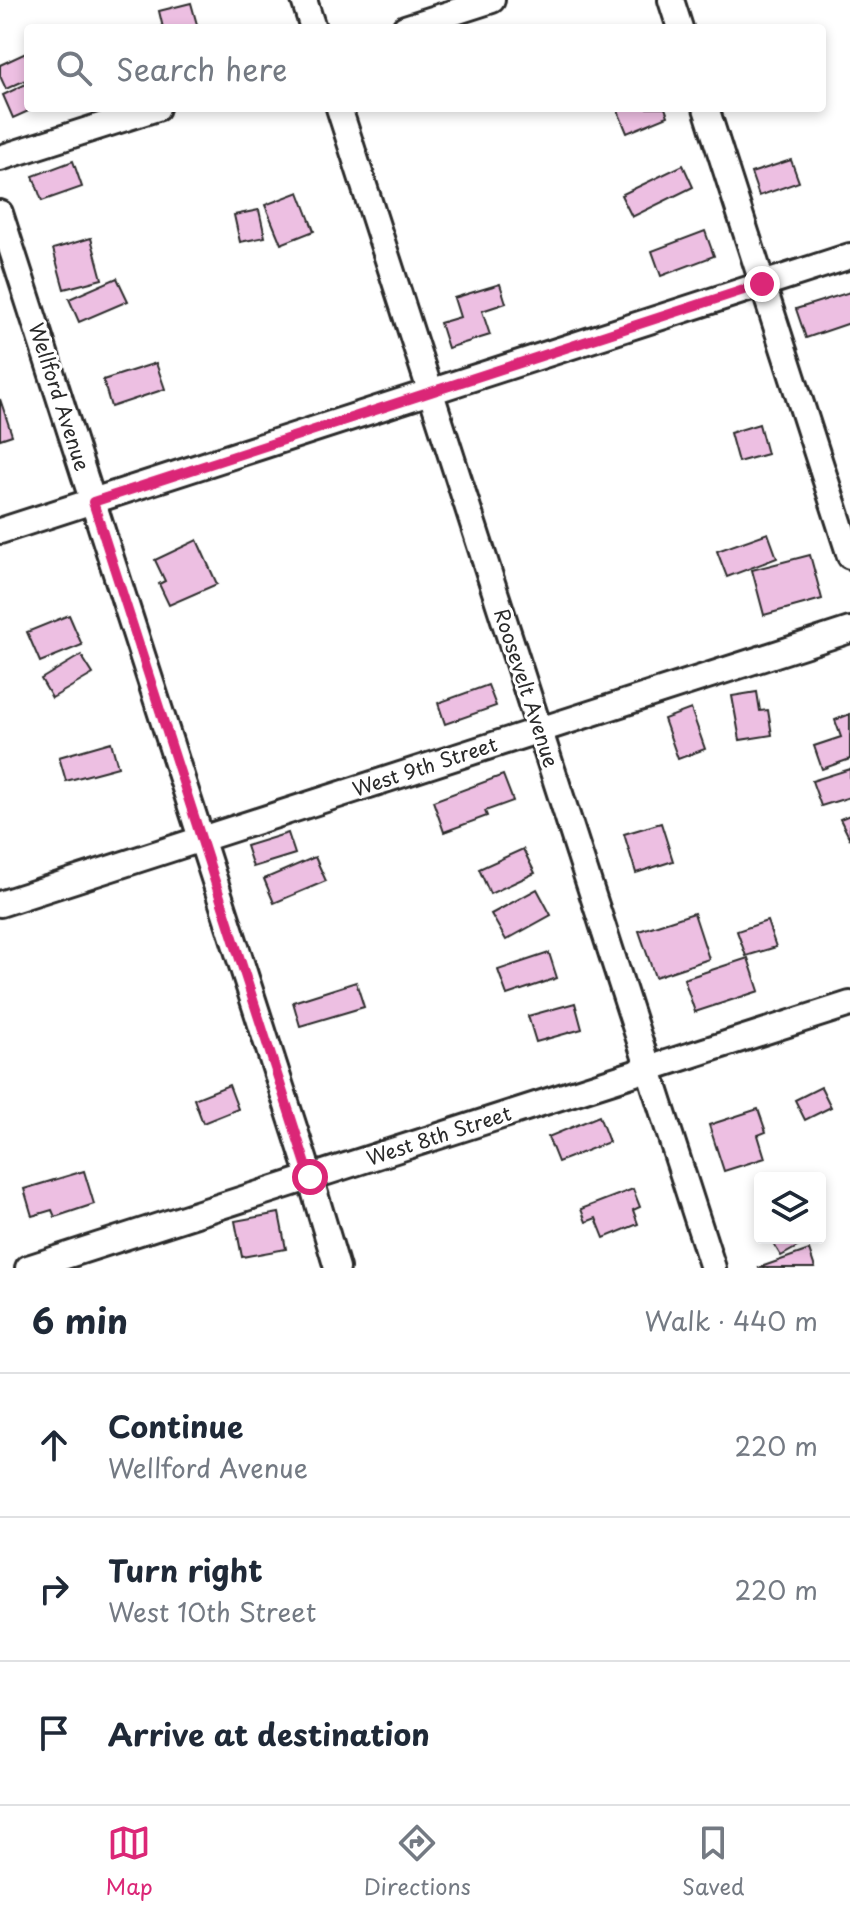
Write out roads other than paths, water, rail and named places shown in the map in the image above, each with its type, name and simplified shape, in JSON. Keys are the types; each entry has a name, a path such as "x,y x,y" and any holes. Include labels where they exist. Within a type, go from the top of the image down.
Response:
{"street":[{"path":"304,0 312,24"},
{"path":"417,24 492,0"},
{"path":"671,0 679,24"},
{"path":"0,158 144,112"},
{"name":"Roosevelt Avenue","path":"340,112 713,1268"},
{"path":"707,112 850,556"},
{"name":"Wellford Avenue","path":"0,213 337,1268"},
{"path":"0,531 850,256"},
{"name":"West 9th Street","path":"0,904 850,630"},
{"name":"West 8th Street","path":"28,1268 850,1004"}]}
